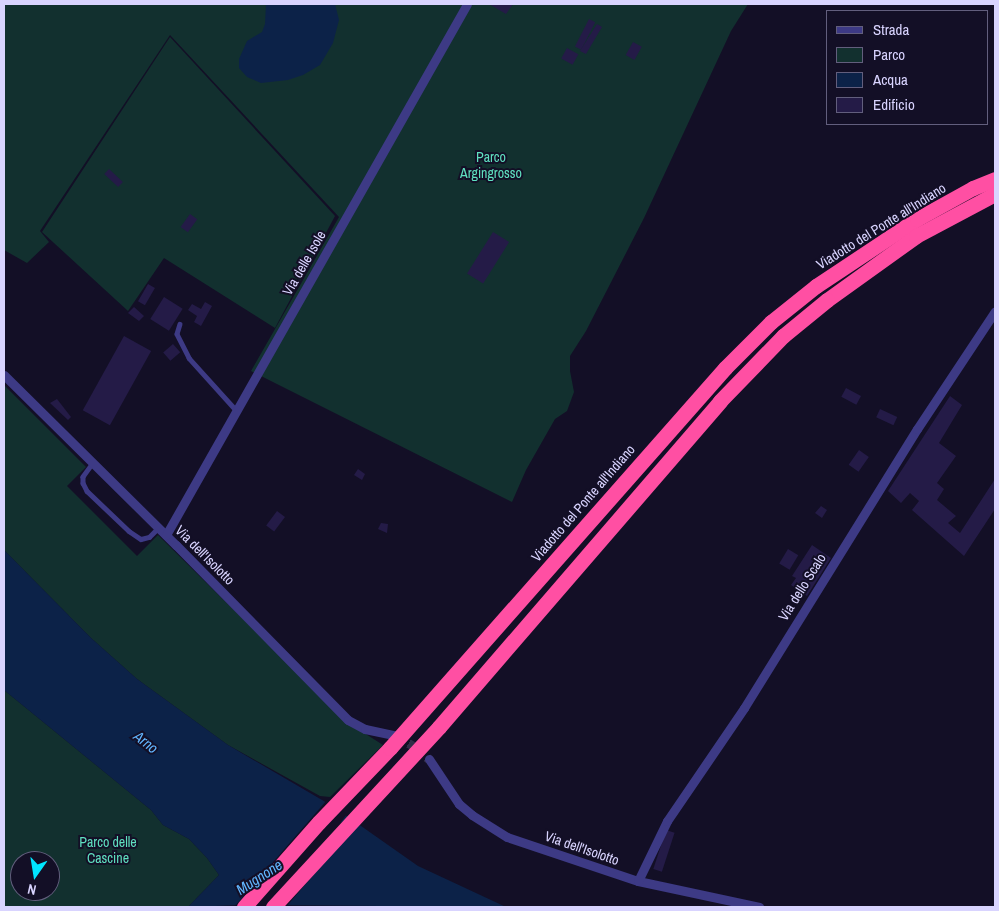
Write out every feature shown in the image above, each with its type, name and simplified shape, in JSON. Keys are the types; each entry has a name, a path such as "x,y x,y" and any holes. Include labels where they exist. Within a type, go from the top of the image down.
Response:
{"highway":[{"name":"Viadotto del Ponte all'Indiano","path":"244,907 319,822 390,748 725,368 771,322 816,286 917,219 973,188 995,180"},
{"name":"Viadotto del Ponte all'Indiano","path":"274,907 439,727 720,401 783,336 827,300 916,236 995,194"}],"street":[{"name":"Via delle Isole","path":"166,535 467,4"},
{"name":"Via dello Scalo","path":"638,881 668,821 738,716 912,437 995,311"},
{"name":"Via dell'Isolotto","path":"4,375 166,535 348,720 366,729 397,736"},
{"name":"Via dell'Isolotto","path":"429,759 459,804 472,815 507,837 638,881 758,907"}],"lane":[{"path":"180,324 177,334 189,358 236,410"},
{"path":"93,463 83,477 83,483 88,491 129,531 142,539 149,538 158,528"}],"green space":[{"name":"Parco Argingrosso","path":"4,4 748,4 731,31 644,218 586,331 570,356 570,371 574,392 567,411 555,419 526,470 512,502 251,371 339,217 170,35 40,231 49,242 27,263 4,250"},
{"path":"170,37 335,216 275,328 164,258 128,311 42,232"},
{"path":"4,385 86,467 67,486 137,556 158,535 347,722 383,745 330,797 320,796 228,745 137,679 91,638 4,550"},
{"name":"Parco delle Cascine","path":"4,690 151,810 163,825 189,839 207,858 219,875 188,907 4,907"}],"water":[{"path":"266,4 335,4 339,20 333,43 320,65 303,75 288,80 261,83 247,77 239,68 239,59 247,41 262,32 265,24"},
{"path":"4,550 91,638 137,679 228,745 334,807 418,866 506,907 242,905 188,907 219,875 207,858 189,839 163,825 151,810 4,690"}],"pier":[{"path":"327,800 347,814 341,822 350,832 286,907 234,907"}],"building":[{"path":"489,4 513,4 506,14"},
{"path":"589,19 595,22 581,50 575,47"},
{"path":"597,24 602,27 586,54 580,51"},
{"path":"633,42 642,47 634,60 626,55"},
{"path":"567,48 578,54 573,65 561,58"},
{"path":"109,169 123,182 118,187 104,174"},
{"path":"190,214 197,219 188,232 181,227"},
{"path":"493,232 509,242 483,284 467,274"},
{"path":"148,284 155,288 145,305 138,301"},
{"path":"164,297 183,309 169,331 150,319"},
{"path":"205,302 212,306 201,326 194,322 197,316 188,310 192,304 201,309"},
{"path":"134,307 144,316 139,321 128,313"},
{"path":"124,336 151,351 110,425 83,410"},
{"path":"173,344 180,352 170,361 163,353"},
{"path":"846,388 861,396 856,405 841,397"},
{"path":"950,396 962,405 939,443 956,456 937,483 944,489 937,500 956,516 948,523 960,533 995,479 995,509 964,556 912,510 919,501 910,493 901,503 888,491"},
{"path":"57,399 71,417 68,420 50,403"},
{"path":"880,409 897,417 893,425 876,417"},
{"path":"859,450 869,457 859,472 849,465"},
{"path":"358,469 365,474 362,480 354,475"},
{"path":"821,506 827,510 822,518 815,513"},
{"path":"277,511 285,517 274,531 266,525"},
{"path":"381,523 388,524 387,533 378,529"},
{"path":"812,545 831,558 807,596 791,585 796,578 792,576"},
{"path":"788,549 798,555 790,570 779,564"},
{"path":"666,830 675,833 662,872 653,869"}],"tunnel":[{"path":"397,736 417,748 429,759"}],"water label":[{"name":"Arno","path":"146,742"},
{"name":"Mugnone","path":"259,877"}]}
